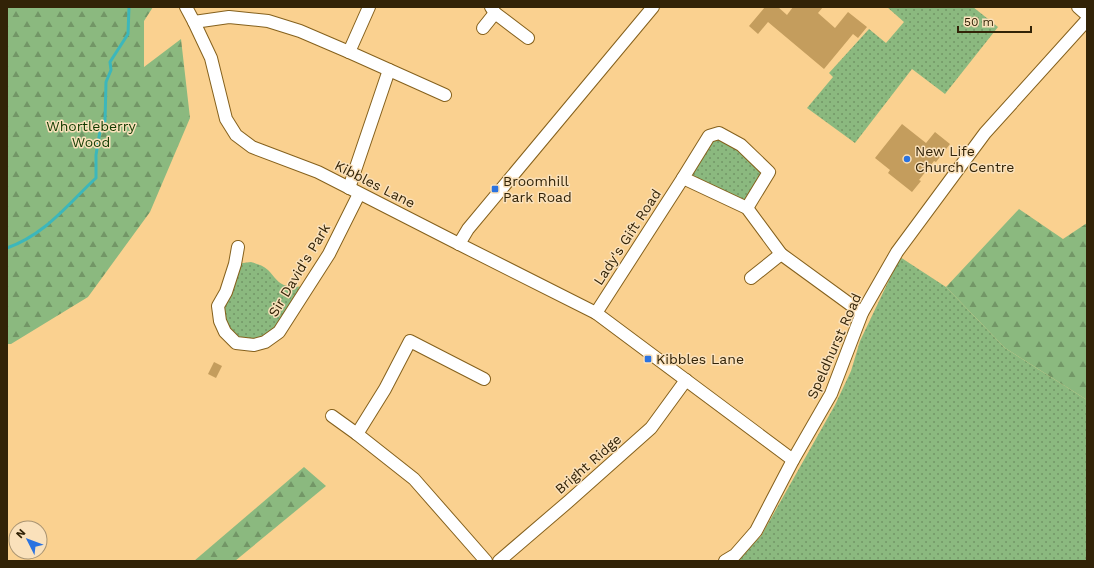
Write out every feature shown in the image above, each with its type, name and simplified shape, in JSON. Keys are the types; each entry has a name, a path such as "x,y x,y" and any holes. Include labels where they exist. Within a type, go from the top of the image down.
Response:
{"street":[{"name":"Kibbles Lane","path":"186,7 210,58 226,119 236,135 252,147 318,172 596,313 793,460"},
{"path":"350,52 369,7"},
{"path":"459,244 468,229 653,7"},
{"path":"1078,7 1087,15"},
{"path":"483,28 493,10 528,38"},
{"path":"194,22 229,17 268,21 300,31 445,95"},
{"name":"Speldhurst Road","path":"726,561 735,555 756,531 793,460 831,394 862,313 897,252 985,133 1087,20"},
{"name":"Sir David's Park","path":"238,247 235,264 226,292 218,306 220,321 225,332 236,343 254,345 265,342 279,332 329,254 354,191 389,70"},
{"name":"Lady's Gift Road","path":"596,313 709,136 719,133 741,145 769,172 747,208"},
{"path":"683,178 747,208 781,254 862,313"},
{"path":"751,278 781,254"},
{"path":"358,434 385,389 410,341 484,379"},
{"name":"Bright Ridge","path":"499,561 651,428 686,380"},
{"path":"332,416 358,434 414,479 486,561"}],"green space":[{"name":"Whortleberry Wood","path":"7,7 153,7 144,21 144,67 181,39 190,118 150,212 88,297 11,344 7,344"},
{"path":"887,7 973,7 998,27 945,94 912,69 855,143 807,108 833,77 829,73 869,29 886,43 904,22"},
{"path":"719,133 769,172 747,208 683,178"},
{"path":"1019,209 1063,239 1087,223 1087,400 1005,348 946,287"},
{"path":"900,257 946,287 1005,348 1087,400 1087,561 737,561 761,536 835,405 851,371 860,341"},
{"path":"251,262 266,268 279,282 284,285 298,287 309,285 265,342 236,343 220,321 235,264"},
{"path":"304,467 326,486 235,561 194,561"}],"building":[{"path":"765,7 778,7 787,15 793,7 823,7 818,13 835,28 848,12 867,27 858,38 853,34 824,69 768,22 758,34 749,26"},
{"name":"New Life Church Centre","path":"902,124 926,143 935,132 950,144 936,162 934,161 919,180 921,181 912,192 888,173 890,170 875,158"},
{"path":"214,362 222,366 216,378 208,374"}],"waterway":[{"path":"7,248 21,242 45,227 96,178 96,155 101,125 105,121 106,82 111,70 110,62 128,34 129,7"}],"place":[{"name":"New Life Church Centre","path":"907,159"},
{"name":"Broomhill Park Road","path":"495,189"},
{"name":"Kibbles Lane","path":"648,359"}]}
